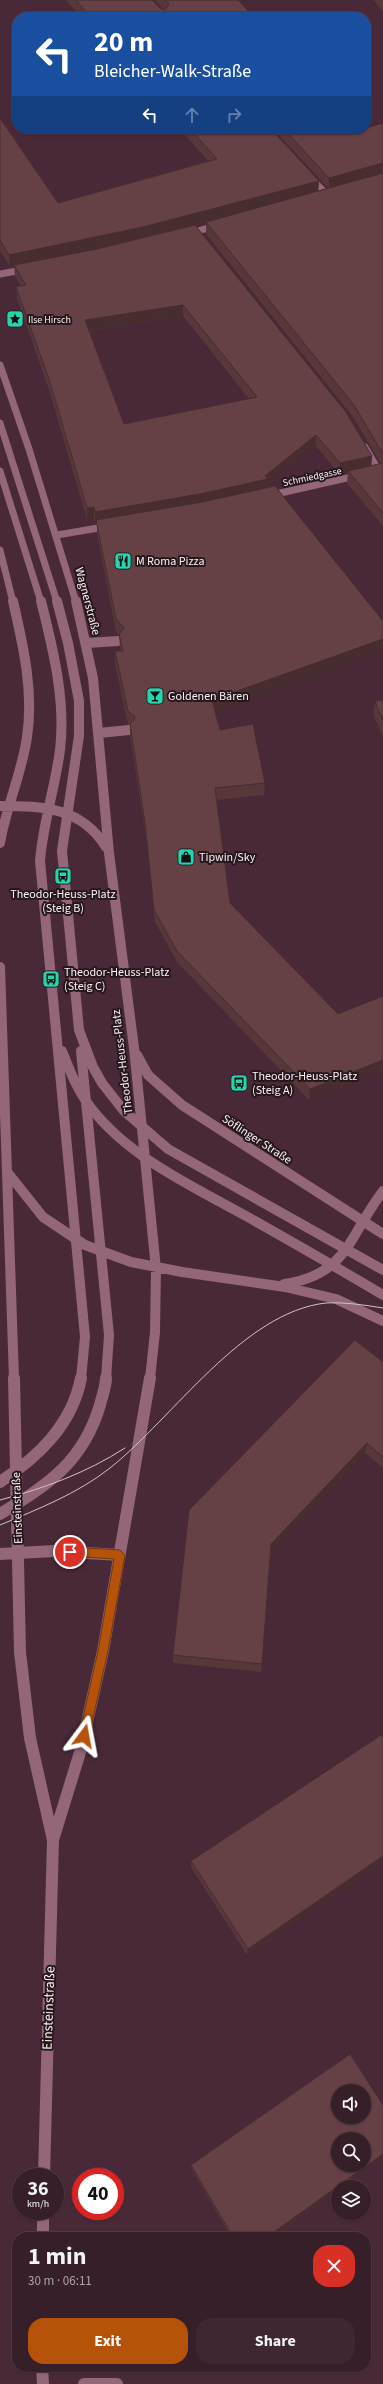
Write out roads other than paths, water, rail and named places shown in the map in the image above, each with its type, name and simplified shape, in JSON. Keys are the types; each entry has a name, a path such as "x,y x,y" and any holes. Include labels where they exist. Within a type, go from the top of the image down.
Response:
{"street":[{"path":"302,168 327,195"},
{"path":"319,197 334,193"},
{"path":"181,235 199,234 227,223"},
{"path":"0,274 37,268"},
{"name":"Wagnerstraße","path":"0,365 57,535 87,644 99,733 109,853"},
{"path":"0,423 58,604 76,680 79,701 78,736 66,813 62,851 63,876 80,1030 110,1351 106,1383 98,1414 81,1450 72,1462 53,1480 0,1514"},
{"path":"360,439 381,471"},
{"name":"Schmiedgasse","path":"255,498 381,471"},
{"path":"0,472 44,614 59,686 60,746 47,808 40,861 85,1337 82,1378 78,1393 64,1423 44,1450 16,1473 0,1482"},
{"path":"57,535 118,525"},
{"path":"0,550 20,636 30,705 26,737 4,806 0,843"},
{"path":"87,644 118,641"},
{"path":"99,733 129,730"},
{"path":"4,806 47,808 66,813 86,823 94,830 100,837 109,853"},
{"name":"Theodor-Heuss-Platz","path":"109,853 134,1048 156,1269"},
{"path":"0,967 5,1166 20,1190 39,1212 51,1223 76,1240 101,1252 156,1269 276,1284 345,1302 381,1318"},
{"path":"55,1022 69,1070 86,1101 108,1126 146,1158 383,1295"},
{"path":"80,1030 88,1058 101,1083 117,1105 142,1130 174,1153 383,1270"},
{"name":"Söflinger Straße","path":"134,1048 148,1075 168,1095 296,1180 383,1234"},
{"name":"Einsteinstraße","path":"5,1166 19,1552 20,1652 30,1738 53,1840 44,2168"},
{"path":"276,1284 300,1282 333,1266 347,1250 374,1201 383,1190"},
{"name":"Einsteinstraße","path":"53,1840 81,1749 103,1651 149,1387 155,1332 156,1269"},
{"path":"0,1554 19,1552 86,1552 120,1555"},
{"path":"43,2220 43,2232"},
{"path":"42,2372 42,2384"},
{"path":"84,2384 118,2384"}],"tram line":[{"path":"0,1525 43,1507 71,1493 110,1468 134,1447 210,1370 238,1346 266,1326 295,1311 326,1303 347,1303 383,1308"},
{"path":"0,1500 65,1479 95,1465 125,1448"}],"place":[{"name":"Ilse Hirsch","path":"15,319"},
{"name":"M Roma Pizza","path":"123,561"},
{"name":"Goldenen Bären","path":"155,696"},
{"name":"Tipwin/Sky","path":"186,857"},
{"name":"Theodor-Heuss-Platz (Steig B)","path":"63,876"},
{"name":"Theodor-Heuss-Platz (Steig C)","path":"51,979"},
{"name":"Theodor-Heuss-Platz (Steig A)","path":"239,1083"}]}
